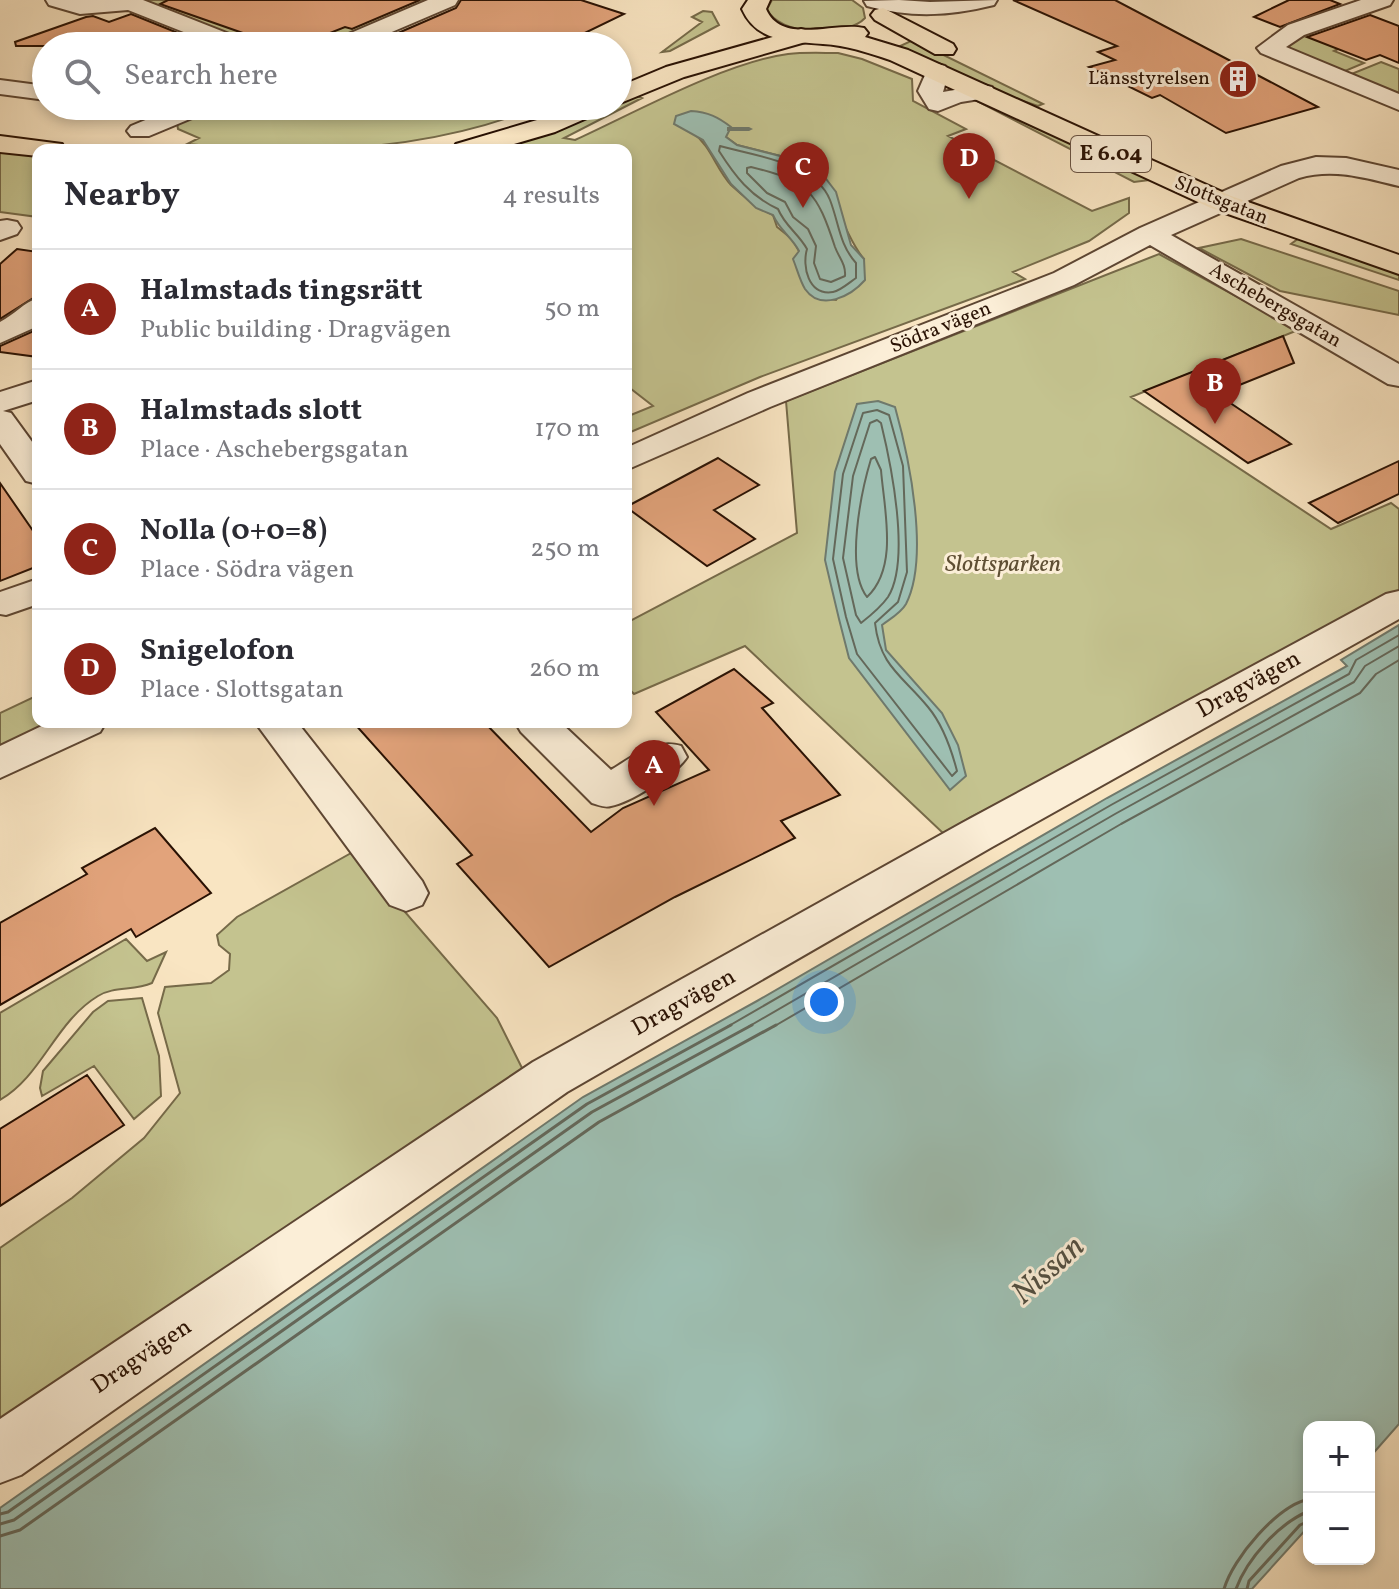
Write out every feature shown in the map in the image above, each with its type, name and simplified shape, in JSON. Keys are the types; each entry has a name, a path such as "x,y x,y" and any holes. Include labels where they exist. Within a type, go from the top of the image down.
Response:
{"main road":[{"path":"632,90 675,72 777,40 866,30 878,23 877,5"},
{"name":"Slottsgatan","path":"877,5 1012,82 1253,189 1399,241"},
{"path":"675,72 750,10"},
{"name":"Slottsgatan","path":"750,10 814,36 882,49 937,71 1125,161 1221,202 1399,265"},
{"path":"486,144 560,120"},
{"path":"0,144 32,148"}],"street":[{"path":"57,0 80,7 127,1 204,32"},
{"path":"373,32 447,0"},
{"path":"877,5 912,10 986,0"},
{"path":"1382,0 1308,25 1269,48 1399,103"},
{"path":"10,88 32,79"},
{"path":"10,88 32,91"},
{"path":"140,131 166,120"},
{"name":"Södra vägen","path":"632,457 759,400 1064,279 1150,234 1316,165 1373,159 1399,178"},
{"name":"Aschebergsgatan","path":"1150,234 1399,377"},
{"path":"0,334 32,314"},
{"path":"0,402 32,392"},
{"path":"0,420 32,465"},
{"name":"Dragvägen","path":"0,1454 550,1077 977,835 1399,603"},
{"path":"0,763 73,728"},
{"path":"280,728 406,893"},
{"path":"541,728 607,792 666,757"}],"green space":[{"path":"140,0 428,0 354,32 221,32"},
{"path":"772,0 852,0 863,8 865,18 844,29 798,29 774,18 767,9"},
{"path":"703,11 712,12 719,25 670,51 662,52 702,22 692,17"},
{"path":"1307,33 1342,47 1334,51 1364,63 1338,74 1283,49 1285,43"},
{"path":"913,40 1043,104 1038,106 1017,99 898,47"},
{"path":"838,53 912,79 913,101 966,129 948,136 1092,211 1129,198 1129,213 1089,241 1013,272 1025,279 760,377 632,431 632,415 653,406 632,390 632,144 510,144 581,120 599,120 564,138 575,140 617,120 632,120 632,113 737,67 788,54","holes":["693,133 726,137 737,145 796,160 820,171 864,259 836,300 814,297 792,239 777,227 773,215 731,185"]},
{"path":"1381,62 1399,69 1399,98 1344,77"},
{"path":"975,100 1150,180 1134,182"},
{"path":"184,120 501,120 455,133 384,144 187,144 199,138 178,129 177,123"},
{"path":"0,150 32,154 32,216 0,212"},
{"path":"1299,238 1399,271 1399,280 1291,244"},
{"path":"1241,239 1399,291 1399,315 1280,291 1199,248"},
{"name":"Slottsparken","path":"1159,254 1298,330 1131,397 1331,529 1391,503 1399,509 1399,598 969,818 944,834 745,646 634,694 632,692 632,620 797,533 786,401"},
{"path":"32,698 32,728 43,728 0,749 0,713"},
{"path":"353,852 497,1018 522,1068 506,1091 0,1443 0,1248 72,1198 144,1138 180,1093 158,1013 165,987 211,983 229,970 230,954 219,945 217,935 237,917"},
{"path":"126,939 147,961 166,952 152,983 104,993 83,1007 27,1077 0,1100 0,1013"},
{"path":"142,998 159,1056 161,1096 134,1119 94,1066 42,1096 43,1071 93,1012 108,1001"}],"water":[{"path":"691,111 708,114 726,123 731,127 726,137 737,145 796,160 820,171 836,192 851,245 864,259 865,280 859,286 844,296 827,300 819,300 805,289 793,259 799,251 773,215 756,208 731,184 703,140 674,124 676,116"},
{"path":"878,401 895,407 911,479 917,534 913,584 906,604 882,625 886,650 942,713 958,745 966,776 950,790 849,658 825,560 835,472 857,404"},
{"name":"Nissan","path":"1399,625 1399,1424 1375,1451 1375,1421 1303,1421 1303,1533 1252,1589 0,1589 0,1508 583,1097 757,1001 1107,798 1347,666 1341,660"}],"building":[{"path":"168,0 420,0 352,29 345,27 332,32 240,32 160,4"},
{"path":"461,0 581,0 624,14 587,32 400,32 456,8"},
{"path":"1013,0 1115,0 1318,107 1226,133 1160,95 1152,98 1089,67 1115,60 1098,52 1117,46"},
{"path":"1289,0 1330,0 1340,4 1280,27 1254,17"},
{"path":"131,14 176,32 43,32 86,17 93,16 109,22"},
{"path":"1370,15 1399,26 1399,63 1380,55 1366,60 1307,37"},
{"path":"32,36 32,46 16,46 15,42"},
{"path":"17,249 32,251 32,299 0,319 0,264"},
{"path":"32,332 32,356 0,352 0,346"},
{"path":"1283,336 1294,363 1217,394 1291,444 1248,463 1144,391"},
{"path":"718,458 759,485 714,510 755,539 707,566 632,511 632,504"},
{"path":"1399,461 1399,494 1338,523 1309,503"},
{"path":"0,483 32,529 32,568 0,581"},
{"path":"734,669 773,703 762,708 840,795 781,821 795,838 675,897 549,967 457,864 472,855 358,728 490,728 591,832 623,808 709,770 656,712"},
{"path":"155,828 211,893 136,937 131,929 0,1005 0,923 87,874 82,868"},
{"path":"87,1075 124,1125 0,1206 0,1129"}],"waterway":[{"path":"730,129 749,129"}],"place":[{"name":"Länsstyrelsen","path":"1238,79"},
{"name":"Snigelofon","path":"969,199"},
{"name":"Nolla (0+0=8)","path":"803,208"},
{"name":"Halmstads slott","path":"1215,424"},
{"name":"Halmstads tingsrätt","path":"654,806"}]}
